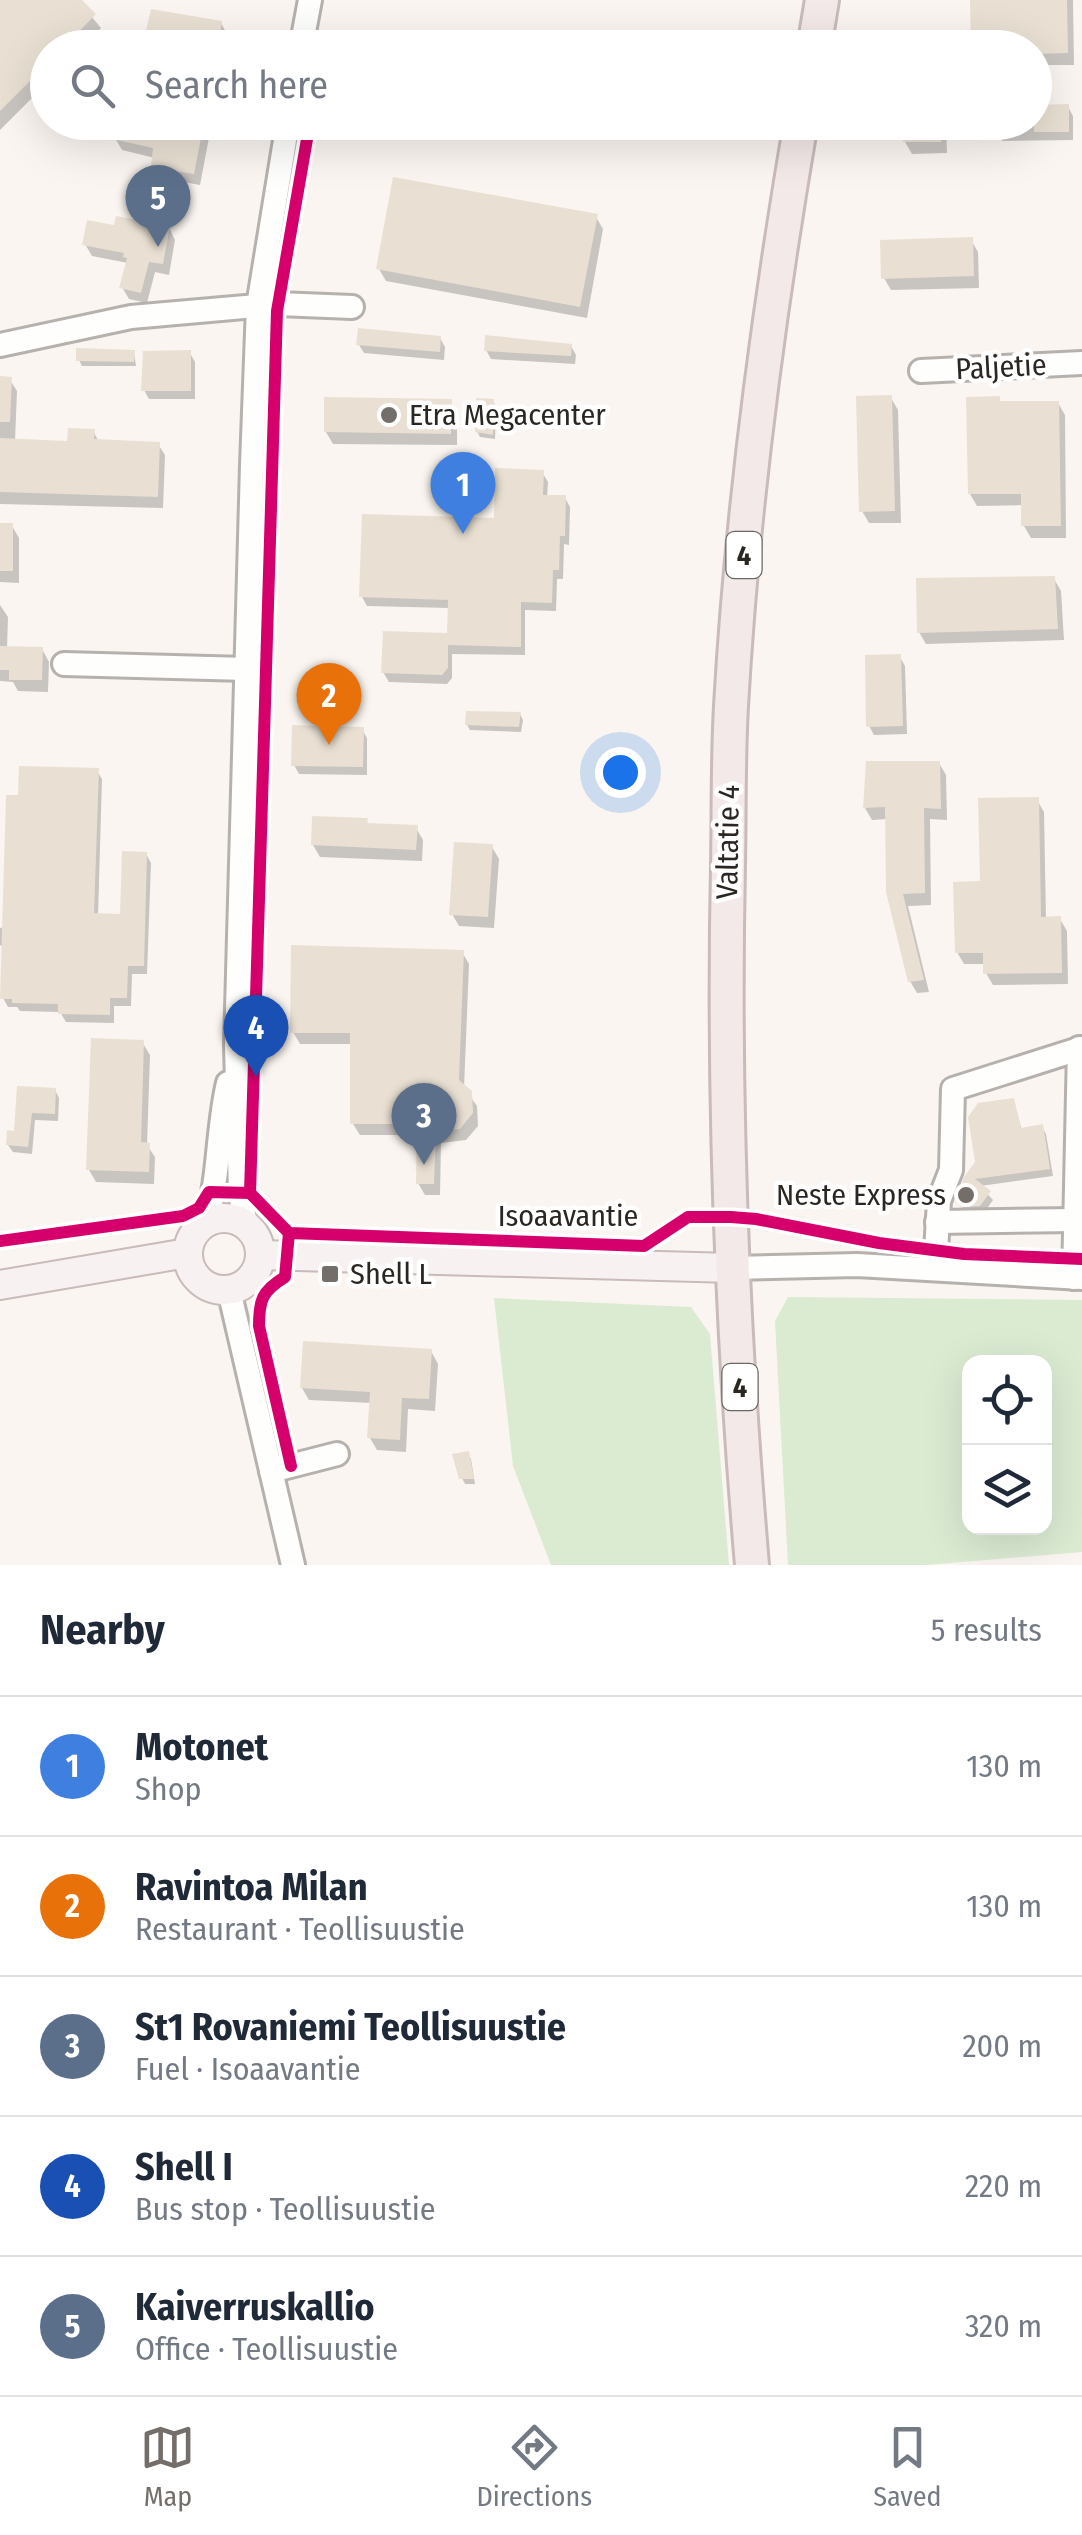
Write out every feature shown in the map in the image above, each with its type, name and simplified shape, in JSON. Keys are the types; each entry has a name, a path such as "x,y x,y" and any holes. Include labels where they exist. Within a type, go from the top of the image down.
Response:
{"highway":[{"path":"817,30 822,0"},
{"name":"Valtatie 4","path":"752,1565 732,1268 726,990 731,707 752,467 798,140"}],"main road":[{"path":"231,1218 246,1225 257,1238 261,1255 255,1274 230,1290 214,1289 200,1282 190,1268 187,1253 196,1230 206,1222 231,1218"},
{"path":"0,1285 187,1253"},
{"name":"Isoaavantie","path":"261,1255 732,1268"}],"street":[{"path":"304,30 310,0"},
{"path":"246,1225 238,1168 236,1046 258,306 285,140"},
{"path":"0,345 131,317 258,306 352,306"},
{"name":"Paljetie","path":"920,371 1082,363"},
{"path":"64,664 246,669"},
{"path":"206,1222 216,1192 222,1109 236,1046"},
{"path":"935,1268 938,1201 951,1170 953,1089 1080,1048 1078,1278"},
{"path":"937,1222 1076,1220"},
{"name":"Isoaavantie","path":"732,1268 857,1265 1078,1278"},
{"path":"230,1290 293,1565"},
{"path":"271,1471 337,1454"}],"green space":[{"path":"788,1297 1082,1300 1082,1552 927,1565 788,1565 775,1321"},
{"path":"494,1298 691,1307 710,1334 729,1565 551,1565 513,1466"}],"building":[{"path":"0,0 82,0 96,14 80,30 30,30 30,81 0,111"},
{"path":"970,0 1067,0 1068,53 1052,53 1052,30 971,30"},
{"path":"151,9 222,21 221,30 146,30"},
{"path":"1052,104 1069,104 1069,132 1052,132"},
{"path":"117,140 201,140 194,174 151,167 153,148"},
{"path":"903,140 941,140 941,142"},
{"path":"393,177 598,214 580,307 376,269"},
{"path":"116,216 170,226 163,264 149,262 141,293 119,288 127,258 124,253 82,245 87,220 114,225"},
{"path":"973,237 974,276 881,279 880,240"},
{"path":"358,328 441,336 440,352 356,345"},
{"path":"485,335 572,344 571,356 484,351"},
{"path":"76,348 135,350 134,362 76,361"},
{"path":"191,350 191,391 141,391 143,351"},
{"path":"0,376 12,377 10,422 0,422"},
{"path":"892,395 895,511 859,512 856,396"},
{"path":"1000,396 1000,401 1059,401 1061,526 1021,526 1021,494 968,494 966,397"},
{"path":"324,397 452,399 451,434 324,432"},
{"path":"476,398 494,399 493,435 475,432"},
{"path":"68,428 95,429 94,439 160,442 158,497 0,492 0,438 67,441"},
{"path":"495,468 544,470 543,495 566,495 565,536 560,536 559,570 553,570 552,603 521,602 521,647 448,645 448,668 442,675 381,673 383,631 447,633 448,600 359,597 362,514 494,518"},
{"path":"0,523 13,523 13,571 0,571"},
{"path":"1055,576 1058,629 917,633 916,578"},
{"path":"0,646 43,647 42,680 9,680 9,670 0,670"},
{"path":"901,654 903,726 866,727 865,655"},
{"path":"466,711 521,712 519,727 465,725"},
{"path":"292,725 364,727 363,767 291,766"},
{"path":"866,761 940,761 941,809 924,808 925,893 903,894 924,980 908,982 886,892 885,807 863,808"},
{"path":"19,766 99,768 94,913 120,914 122,851 147,852 144,966 128,966 127,998 110,998 110,1015 58,1014 58,1004 0,999 6,795 18,795"},
{"path":"1039,797 1041,917 1061,916 1062,973 983,974 983,953 955,953 953,882 980,881 978,798"},
{"path":"312,816 418,825 416,850 311,845"},
{"path":"454,842 493,844 488,917 449,915"},
{"path":"291,945 464,950 459,1080 472,1091 473,1113 460,1129 436,1131 434,1184 416,1184 417,1124 350,1124 350,1033 290,1033"},
{"path":"91,1038 144,1040 141,1142 150,1143 149,1172 86,1170"},
{"path":"17,1086 56,1088 55,1114 32,1113 28,1147 6,1145 7,1130 14,1131"},
{"path":"1014,1098 1021,1128 1043,1124 1050,1169 975,1179 991,1191 980,1206 961,1207 955,1202 964,1177 975,1162 968,1117 978,1103"},
{"path":"303,1341 432,1349 429,1399 402,1398 400,1440 367,1438 370,1392 300,1388"},
{"path":"469,1451 474,1479 459,1479 452,1454"}],"cycle path":[{"path":"250,1193 277,311 307,140"},
{"path":"0,1241 183,1216 199,1208 209,1192 250,1193 289,1233 644,1246 688,1217 731,1217 964,1254 1082,1259"},
{"path":"289,1233 285,1277 263,1297 259,1326 291,1466"}],"place":[{"name":"Kaiverruskallio","path":"158,247"},
{"name":"Etra Megacenter","path":"389,415"},
{"name":"Motonet","path":"463,534"},
{"name":"Ravintoa Milan","path":"329,745"},
{"name":"Shell I","path":"256,1077"},
{"name":"St1 Rovaniemi Teollisuustie","path":"424,1165"},
{"name":"Neste Express","path":"966,1195"},
{"name":"Shell L","path":"330,1274"}]}
